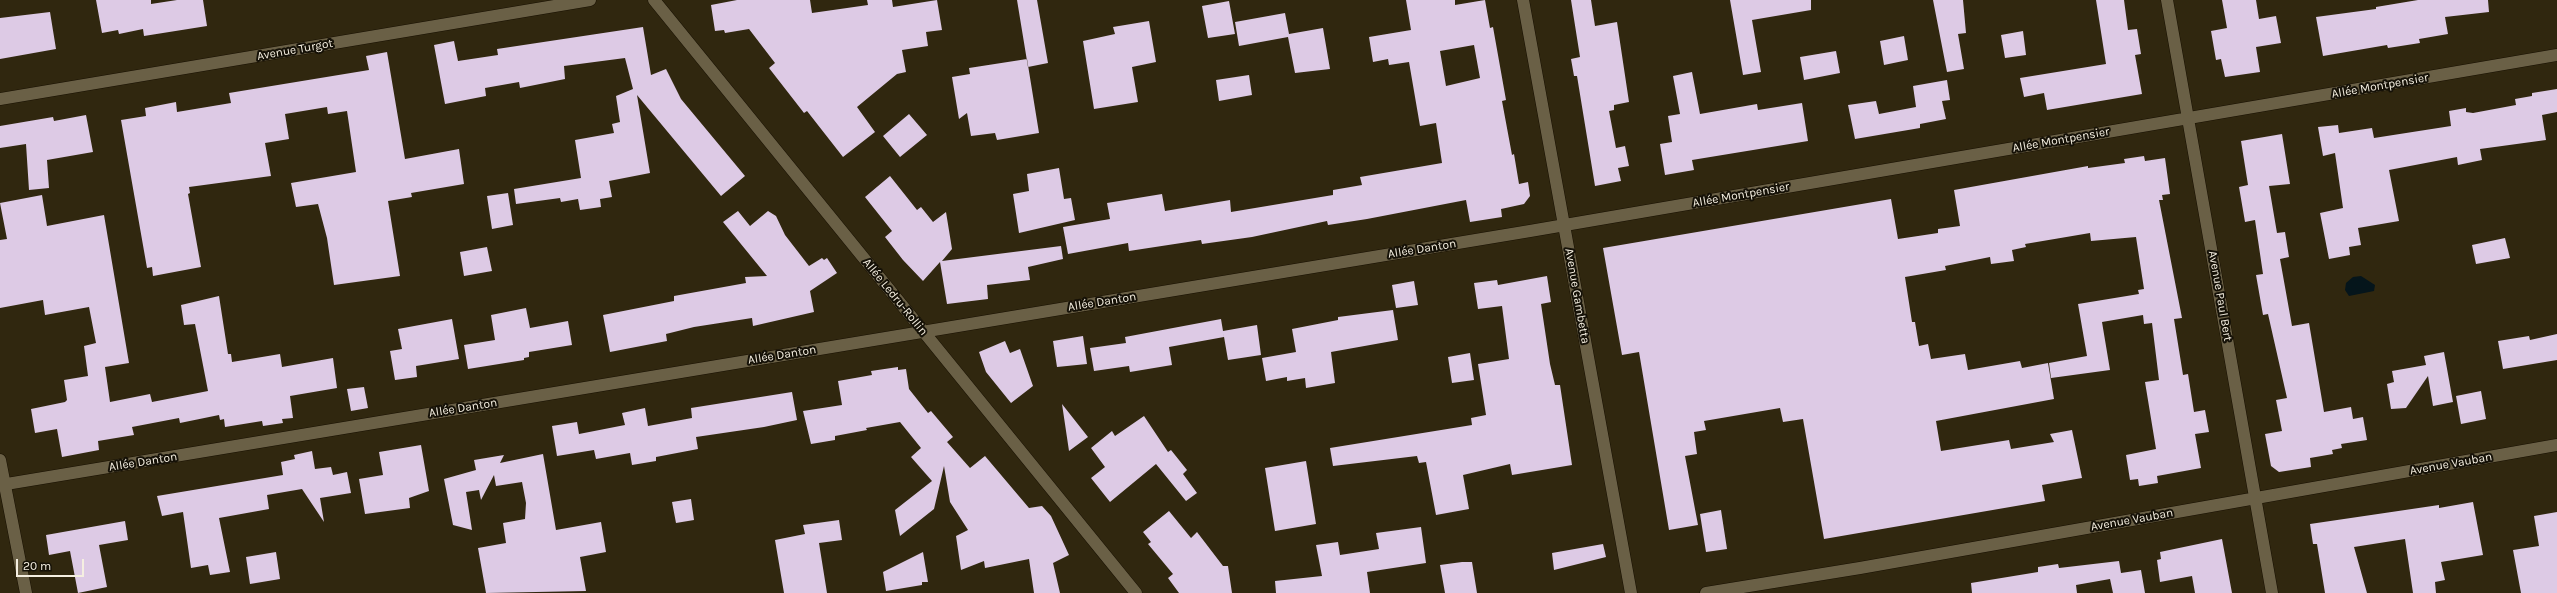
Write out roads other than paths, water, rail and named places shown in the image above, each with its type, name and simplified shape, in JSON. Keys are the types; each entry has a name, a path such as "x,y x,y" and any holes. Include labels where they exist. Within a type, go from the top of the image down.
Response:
{"street":[{"name":"Avenue Turgot","path":"0,99 590,0"},
{"name":"Allée Ledru-Rollin","path":"654,0 1136,593"},
{"name":"Avenue Gambetta","path":"1524,0 1631,593"},
{"name":"Avenue Paul Bert","path":"2167,0 2272,593"},
{"name":"Allée Montpensier","path":"1564,225 2557,55"},
{"name":"Allée Danton","path":"2,485 1564,225"},
{"name":"Avenue Vauban","path":"1706,593 2557,445"},
{"path":"0,460 2,485 26,593"}]}
